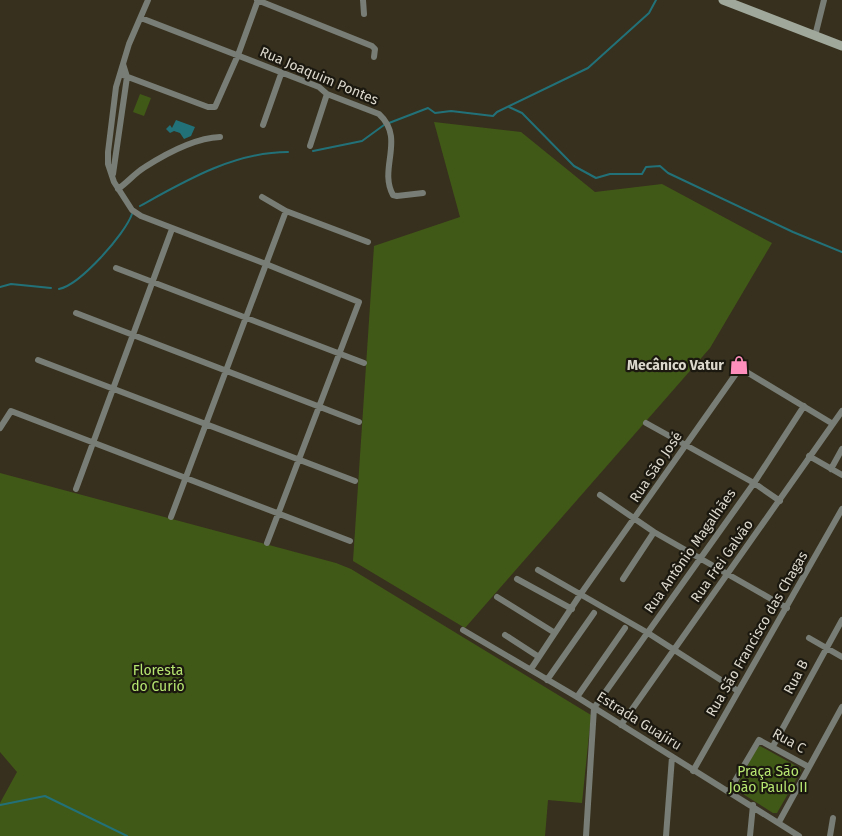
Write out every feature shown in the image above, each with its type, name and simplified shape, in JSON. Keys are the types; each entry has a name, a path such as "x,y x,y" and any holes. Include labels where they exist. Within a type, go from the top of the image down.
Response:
{"street":[{"path":"148,0 120,74 108,152 108,164 118,188 137,214 358,301 359,305 267,543"},
{"path":"120,74 213,108 217,105 238,55 258,0 372,46 375,49 374,57"},
{"path":"362,0 364,14"},
{"path":"723,0 842,46"},
{"path":"815,36 824,0"},
{"name":"Rua Joaquim Pontes","path":"141,18 238,55 281,74 319,87 327,94 370,109 381,116 393,142 388,178 393,195 422,192"},
{"path":"113,174 127,77 123,64"},
{"path":"263,124 281,74"},
{"path":"310,146 327,94"},
{"path":"118,188 144,167 188,145 206,138 220,137"},
{"path":"262,198 286,211 368,242"},
{"path":"171,517 286,211"},
{"path":"76,490 172,229"},
{"path":"116,268 364,363"},
{"path":"76,314 359,422"},
{"path":"38,360 355,482"},
{"name":"Rua São José","path":"531,669 580,595 740,368 833,424"},
{"name":"Rua Antônio Magalhães","path":"594,708 754,483 804,406"},
{"path":"0,428 9,411 94,441 350,541"},
{"name":"Rua Frei Galvão","path":"621,725 676,650 842,411"},
{"path":"646,423 754,483 780,500"},
{"path":"831,469 842,449"},
{"path":"809,456 842,475"},
{"path":"600,495 654,532 787,608"},
{"name":"Rua São Francisco das Chagas","path":"693,771 842,509"},
{"path":"623,579 654,532"},
{"path":"538,570 648,633 738,691"},
{"path":"517,579 572,609"},
{"path":"497,597 556,632"},
{"path":"547,680 594,612"},
{"name":"Rua B","path":"773,746 842,620"},
{"path":"577,697 625,628"},
{"name":"Estrada Guajiru","path":"463,630 577,697 800,836"},
{"path":"505,635 539,656"},
{"path":"810,638 842,656"},
{"path":"779,822 842,707"},
{"path":"586,836 594,708"},
{"name":"Rua C","path":"729,792 757,742 760,740 809,767"},
{"path":"666,836 672,757"},
{"path":"750,836 753,805"},
{"path":"830,836 833,818"}],"green space":[{"path":"140,94 151,98 144,116 133,112"},
{"path":"434,122 521,132 595,192 662,184 772,243 710,348 465,628 353,561 374,246 460,217"},
{"name":"Floresta do Curió","path":"0,473 336,563 351,569 591,715 582,803 548,800 545,836 0,836 0,803 17,772 0,752"},
{"name":"Praça São João Paulo II","path":"760,746 800,768 801,771 777,813 773,813 735,789 756,749"}],"water":[{"path":"176,120 195,127 191,136 184,139 180,133 174,131 170,133 166,129 170,125 172,128"}],"waterway":[{"path":"389,123 428,108 435,113 451,111 493,116 497,112 588,68 649,13 656,0"},
{"path":"509,107 522,113 574,166 596,178 610,174 642,174 646,167 660,166 668,173 793,232 842,252"},
{"path":"313,151 362,141 384,125"},
{"path":"140,206 192,178 229,162 268,153 288,152"},
{"path":"59,289 78,278 101,258 121,234 132,214"},
{"path":"0,287 11,284 51,288"},
{"path":"0,805 45,796 127,836"}],"place":[{"name":"Mecânico Vatur","path":"739,365"}]}
